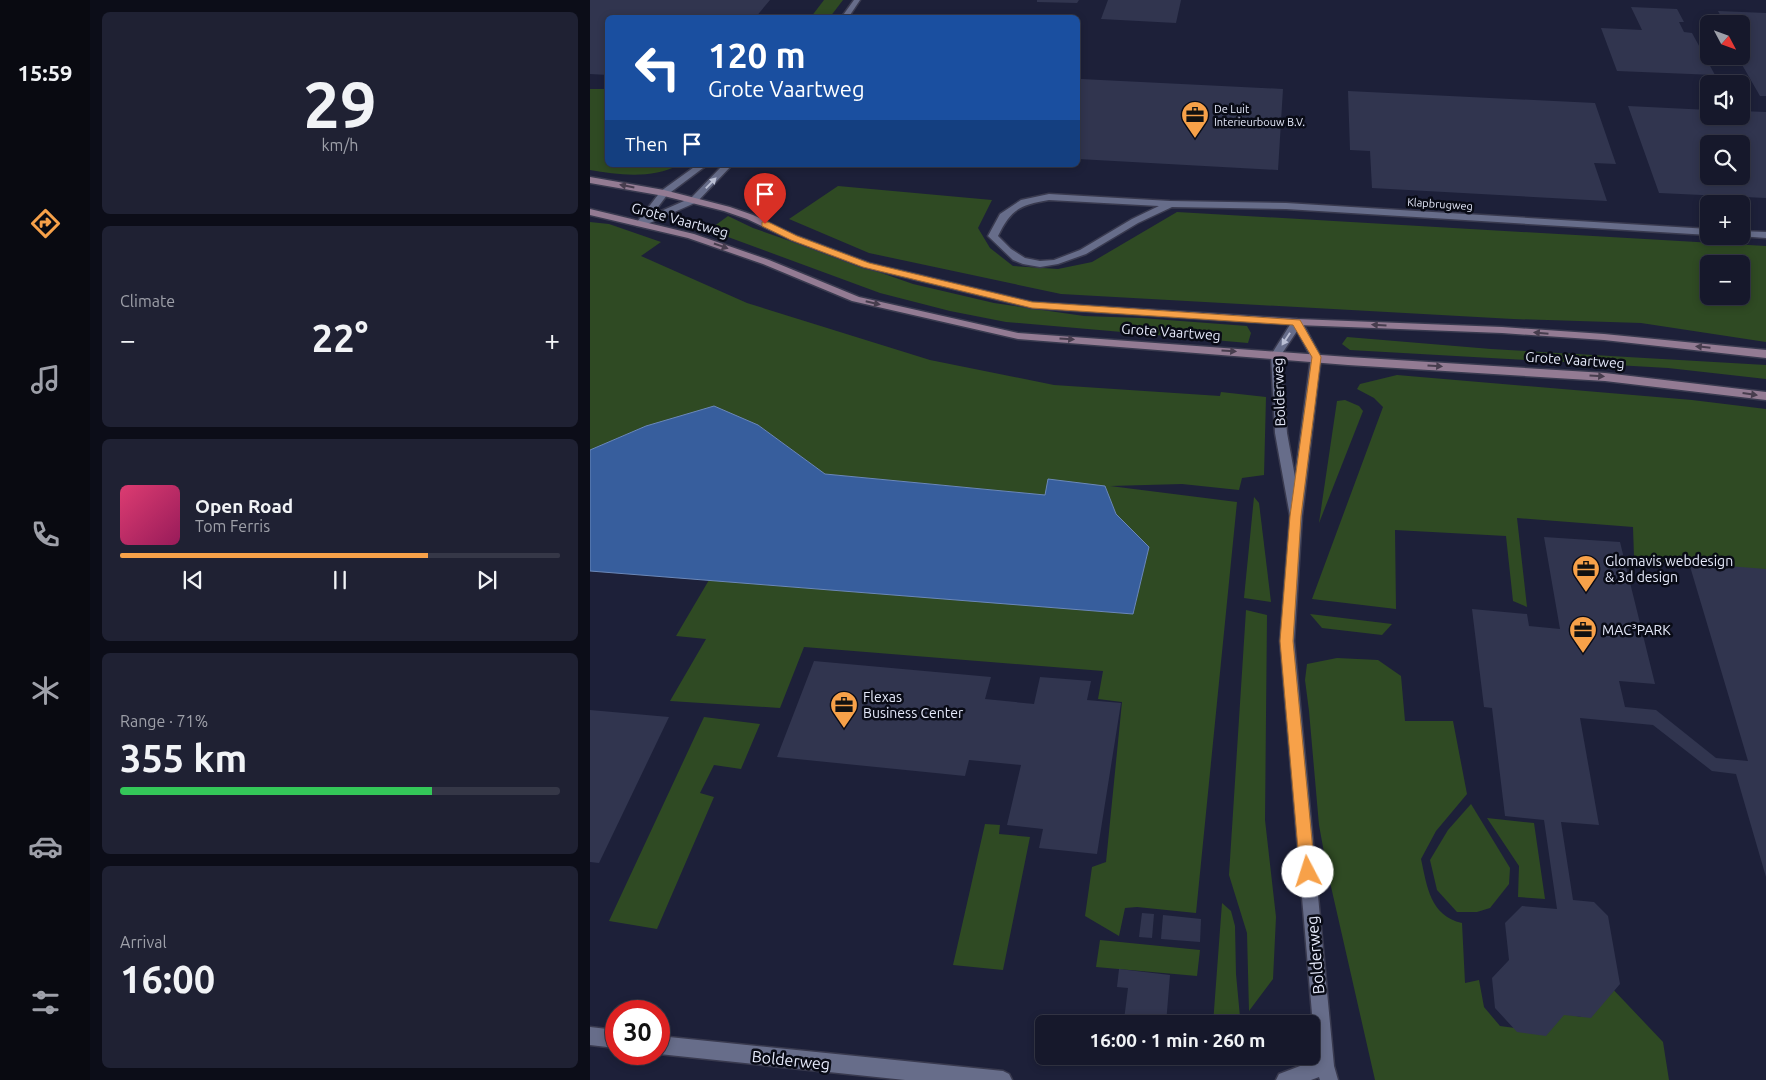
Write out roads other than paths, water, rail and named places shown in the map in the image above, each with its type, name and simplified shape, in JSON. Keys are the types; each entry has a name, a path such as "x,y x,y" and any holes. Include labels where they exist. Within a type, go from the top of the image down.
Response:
{"main road":[{"name":"Grote Vaartweg","path":"590,180 694,200 750,217 794,238 866,265 1032,305 1296,322 1502,330 1604,337 1766,354"},
{"name":"Grote Vaartweg","path":"590,212 691,236 766,262 856,299 1018,336 1316,357 1348,361 1640,380 1766,396"}],"street":[{"path":"846,15 857,0"},
{"path":"640,224 664,194 700,167"},
{"path":"640,224 694,200 726,167"},
{"name":"Klapbrugweg","path":"1170,204 1137,220 1085,252 1056,263 1025,262 1004,249 993,236 1003,216 1024,202 1049,197 1170,204 1286,206 1700,231"},
{"path":"1750,234 1766,235"},
{"path":"1296,322 1316,357"},
{"name":"Bolderweg","path":"1296,322 1276,355 1281,433 1296,516"},
{"name":"Bolderweg","path":"1285,1080 1327,1073 1287,641 1296,516 1316,357"},
{"path":"590,1036 605,1038"},
{"name":"Bolderweg","path":"670,1046 923,1077 1003,1080"}],"water":[{"path":"714,406 758,425 825,474 1045,495 1048,479 1105,486 1116,514 1149,547 1133,614 590,571 590,450 646,426"}],"place":[{"name":"De Luit Interieurbouw B.V.","path":"1195,139"},
{"name":"Glomavis webdesign & 3d design","path":"1586,593"},
{"name":"MAC³PARK","path":"1583,654"},
{"name":"Flexas Business Center","path":"844,729"}]}
